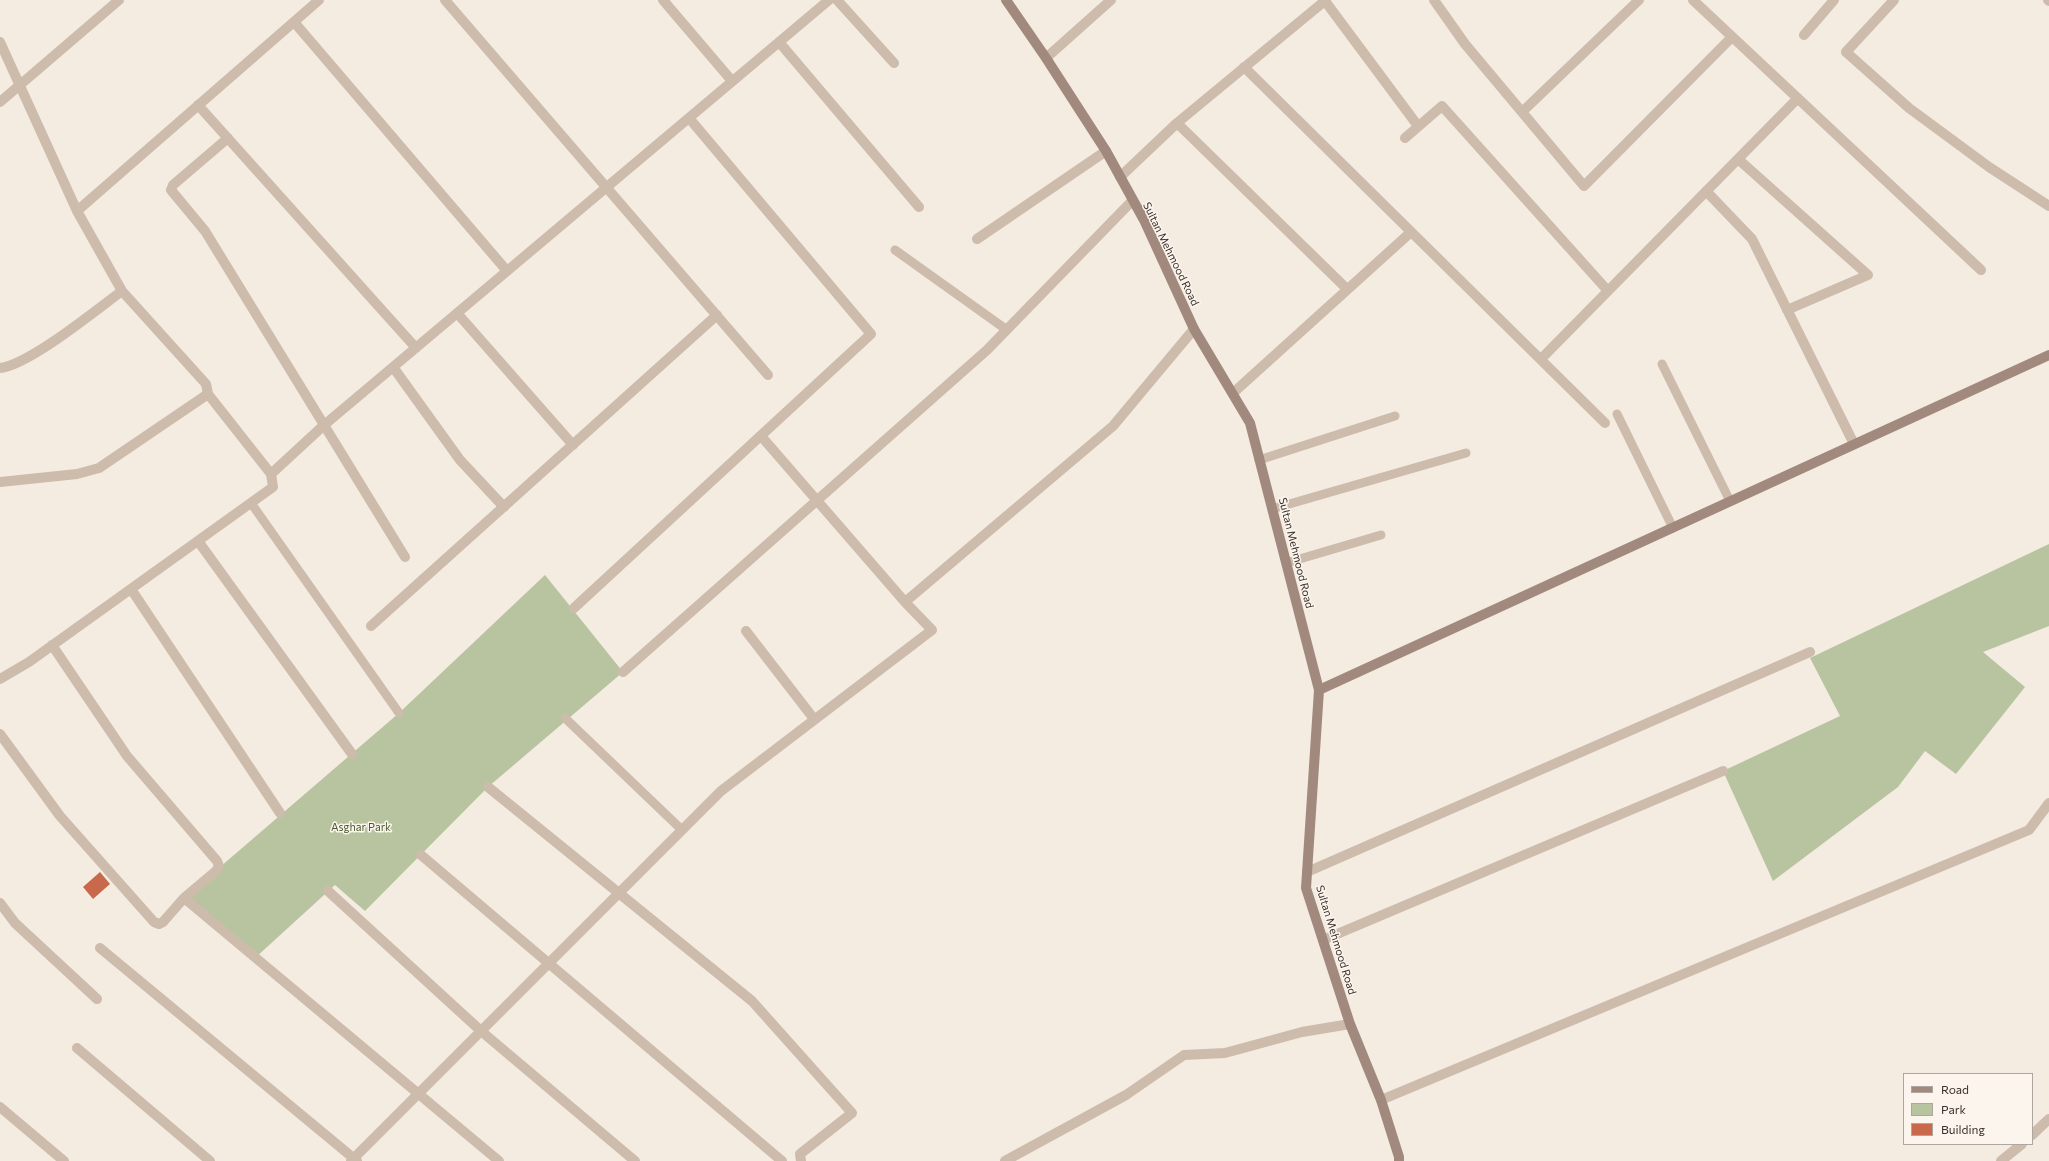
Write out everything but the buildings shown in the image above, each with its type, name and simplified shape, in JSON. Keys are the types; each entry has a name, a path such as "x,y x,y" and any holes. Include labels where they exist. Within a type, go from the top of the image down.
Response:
{"street":[{"path":"0,102 119,0"},
{"path":"77,211 319,0"},
{"path":"445,0 607,186 768,375"},
{"path":"663,0 732,81"},
{"path":"271,474 323,426 829,0"},
{"path":"837,0 894,63"},
{"name":"Sultan Mehmood Road","path":"1006,0 1046,58 1106,151 1144,220 1194,329 1250,423 1319,690 1306,888 1350,1024 1381,1100 1399,1157 1398,1161"},
{"path":"1046,58 1111,0"},
{"path":"1120,177 1177,123 1326,0 1418,126"},
{"path":"1434,0 1465,44 1584,186 1732,37"},
{"path":"1522,112 1639,0"},
{"path":"1693,0 1981,270"},
{"path":"1804,35 1834,0"},
{"path":"1894,0 1846,52 1909,108 1989,167 2049,206"},
{"path":"294,22 507,271"},
{"path":"0,42 77,211 122,291 206,384 208,394 271,474 273,487 52,645 0,679"},
{"path":"779,42 919,207"},
{"path":"1244,67 1605,423"},
{"path":"1541,360 1798,98"},
{"path":"198,105 416,348"},
{"path":"1405,138 1442,106 1608,291"},
{"path":"574,608 871,334 689,118"},
{"path":"1177,123 1347,289"},
{"path":"228,138 173,185 171,190 205,230 323,426 405,557"},
{"path":"976,239 1106,151"},
{"path":"1738,159 1868,275 1787,310"},
{"path":"1706,191 1752,239 1854,444"},
{"path":"623,672 987,350 1132,200"},
{"path":"1233,393 1411,232"},
{"path":"0,368 9,367 41,350 122,291"},
{"path":"457,313 573,445"},
{"path":"371,626 717,315"},
{"path":"905,602 1113,426 1194,329"},
{"path":"1319,690 2049,355"},
{"path":"394,366 460,460 504,507"},
{"path":"0,482 77,474 99,468 208,394"},
{"path":"100,948 354,1160 548,963 721,791 932,630 905,602 761,436"},
{"path":"198,541 352,754"},
{"path":"131,589 280,813"},
{"path":"746,631 814,719"},
{"path":"0,734 60,816 154,922 159,924 163,922 184,898 216,871 219,866 217,860 127,756 52,645"},
{"path":"1307,872 1810,652"},
{"path":"1323,940 1723,771"},
{"path":"488,787 752,1000 852,1113 800,1154 801,1161"},
{"path":"1381,1100 2028,830 2049,803"},
{"path":"421,855 781,1161"},
{"path":"328,891 481,1031 635,1161"},
{"path":"184,898 498,1161"},
{"path":"0,903 15,923 97,999"},
{"path":"1004,1161 1126,1095 1184,1055 1225,1053 1302,1032 1350,1024"},
{"path":"78,1048 210,1161"},
{"path":"0,1107 64,1161"},
{"path":"2033,1133 2049,1119"},
{"path":"2002,1161 2021,1145"}],"lane":[{"path":"895,250 1007,330"},
{"path":"1662,364 1730,501"},
{"path":"1618,414 1673,528"},
{"path":"1260,460 1395,416"},
{"path":"1272,509 1466,453"},
{"path":"252,503 399,713"},
{"path":"1286,563 1381,536"},
{"path":"565,718 682,830"}],"green space":[{"path":"2049,544 2049,626 1983,652 2025,687 1956,774 1925,751 1898,787 1773,881 1723,771 1840,716 1810,658"},
{"name":"Asghar Park","path":"545,575 623,672 488,787 365,911 335,885 255,958 184,898 399,713"}]}
